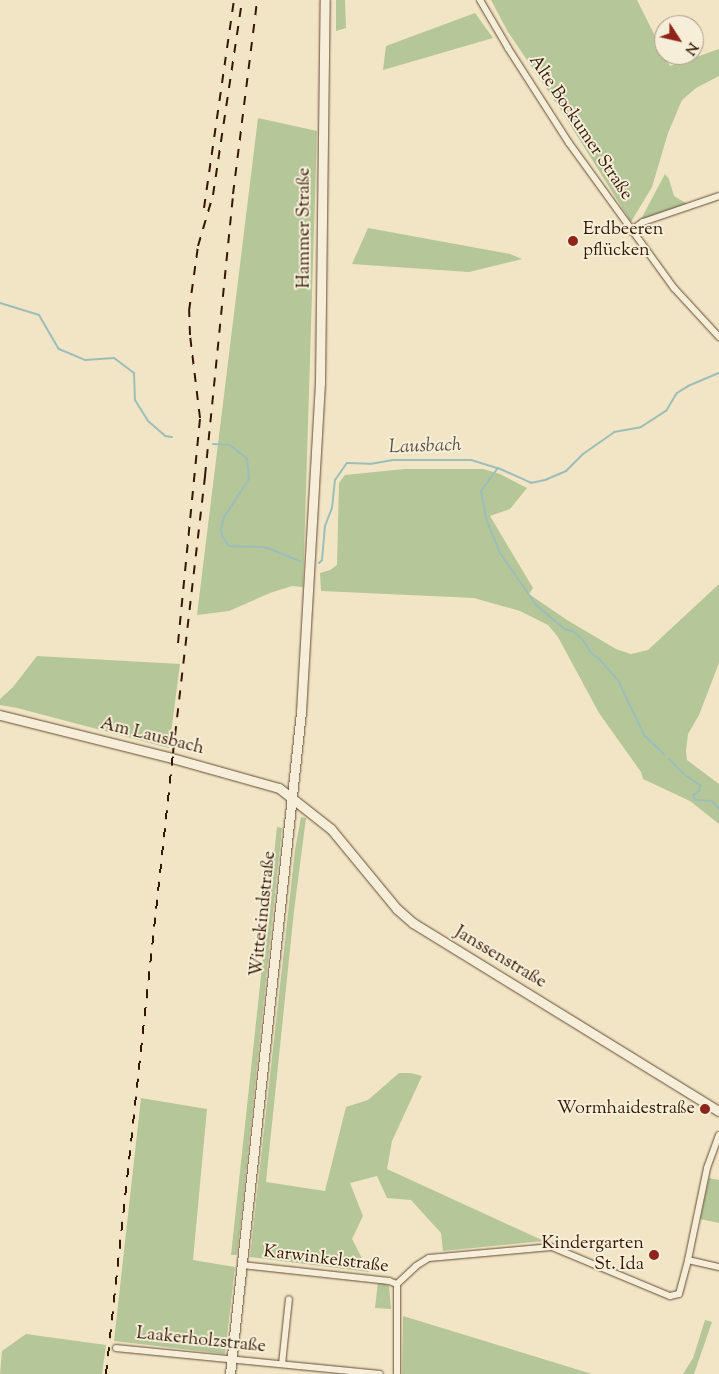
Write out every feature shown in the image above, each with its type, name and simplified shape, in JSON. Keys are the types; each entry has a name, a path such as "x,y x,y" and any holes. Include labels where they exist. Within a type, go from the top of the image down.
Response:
{"main road":[{"name":"Hammer Straße","path":"316,456 322,318 322,157 325,0"},
{"name":"Wittekindstraße","path":"230,1374 293,798 301,712 316,456"},
{"name":"Am Lausbach","path":"0,715 268,784 279,788 293,798"},
{"name":"Janssenstraße","path":"293,798 331,829 392,904 413,923 719,1111"}],"street":[{"name":"Alte Bockumer Straße","path":"480,0 564,136 631,231 674,288 719,337"},
{"path":"631,231 643,222 719,196"},
{"path":"719,1135 707,1168 688,1260 719,1266"},
{"name":"Karwinkelstraße","path":"242,1265 389,1281 397,1284 416,1266 429,1258 552,1247 670,1296 678,1294 682,1289 688,1260"},
{"path":"397,1284 397,1374"},
{"name":"Laakerholzstraße","path":"282,1364 289,1298"},
{"name":"Laakerholzstraße","path":"116,1348 380,1374"}],"green space":[{"path":"336,0 345,0 346,28 336,31"},
{"path":"491,0 637,0 654,34 654,65 704,65 704,54 719,49 719,76 696,88 682,100 668,133 652,187 631,222 559,107 508,32"},
{"path":"475,13 493,38 383,70 386,46"},
{"path":"258,118 317,131 303,587 292,586 270,593 229,611 197,615"},
{"path":"665,174 669,179 674,196 689,205 639,223"},
{"path":"368,228 510,254 522,259 469,272 352,264"},
{"path":"405,469 483,469 500,474 527,488 510,509 490,516 533,588 529,594 567,620 616,649 631,654 648,650 719,584 719,663 699,715 688,734 686,751 687,760 719,784 719,824 690,801 643,779 641,772 599,713 558,637 548,625 520,611 474,598 321,591 320,573 330,570 337,565 339,483 345,475"},
{"path":"37,656 180,664 169,748 0,705 0,699 13,687"},
{"path":"301,817 306,818 294,911 266,1182 325,1191 346,1107 368,1100 399,1073 411,1073 422,1076 392,1141 387,1169 544,1241 443,1251 441,1233 411,1200 387,1198 377,1176 350,1183 363,1216 352,1239 369,1272 250,1257 295,850"},
{"path":"277,827 282,828 237,1255 231,1255"},
{"path":"141,1098 207,1109 193,1260 235,1267 225,1354 114,1341"},
{"path":"709,1178 719,1180 719,1223 700,1219"},
{"path":"378,1281 389,1286 391,1309 375,1308"},
{"path":"403,1316 592,1374 402,1374"},
{"path":"705,1320 712,1322 694,1374 683,1374 693,1358"},
{"path":"26,1334 106,1345 102,1374 0,1374 2,1351"}],"waterway":[{"name":"Lausbach","path":"0,303 39,315 59,349 85,360 114,358 134,373 135,400 148,421 165,436 172,437"},
{"name":"Lausbach","path":"319,563 322,560 325,526 332,508 335,480 347,463 370,464 392,460 471,460 498,468 531,483 545,480 566,471 583,454 614,432 641,427 666,411 677,393 688,386 719,373"},
{"name":"Lausbach","path":"213,444 230,445 247,459 249,479 224,517 221,528 222,536 229,546 265,547 300,561"},
{"path":"497,469 481,491 487,521 500,553 536,605 565,629 574,632 583,640 591,653 618,680 644,735 664,754"},
{"path":"669,759 685,775 700,785 699,791 693,795 695,800 712,801 719,809"}],"railway":[{"path":"204,208 234,0"},
{"path":"178,643 200,418 189,311 198,246 213,195 242,0"},
{"path":"106,1374 205,476 233,194 257,0"}],"place":[{"name":"Erdbeeren pflücken","path":"573,241"},
{"name":"Wormhaidestraße","path":"705,1109"},
{"name":"Kindergarten St. Ida","path":"654,1255"}]}
